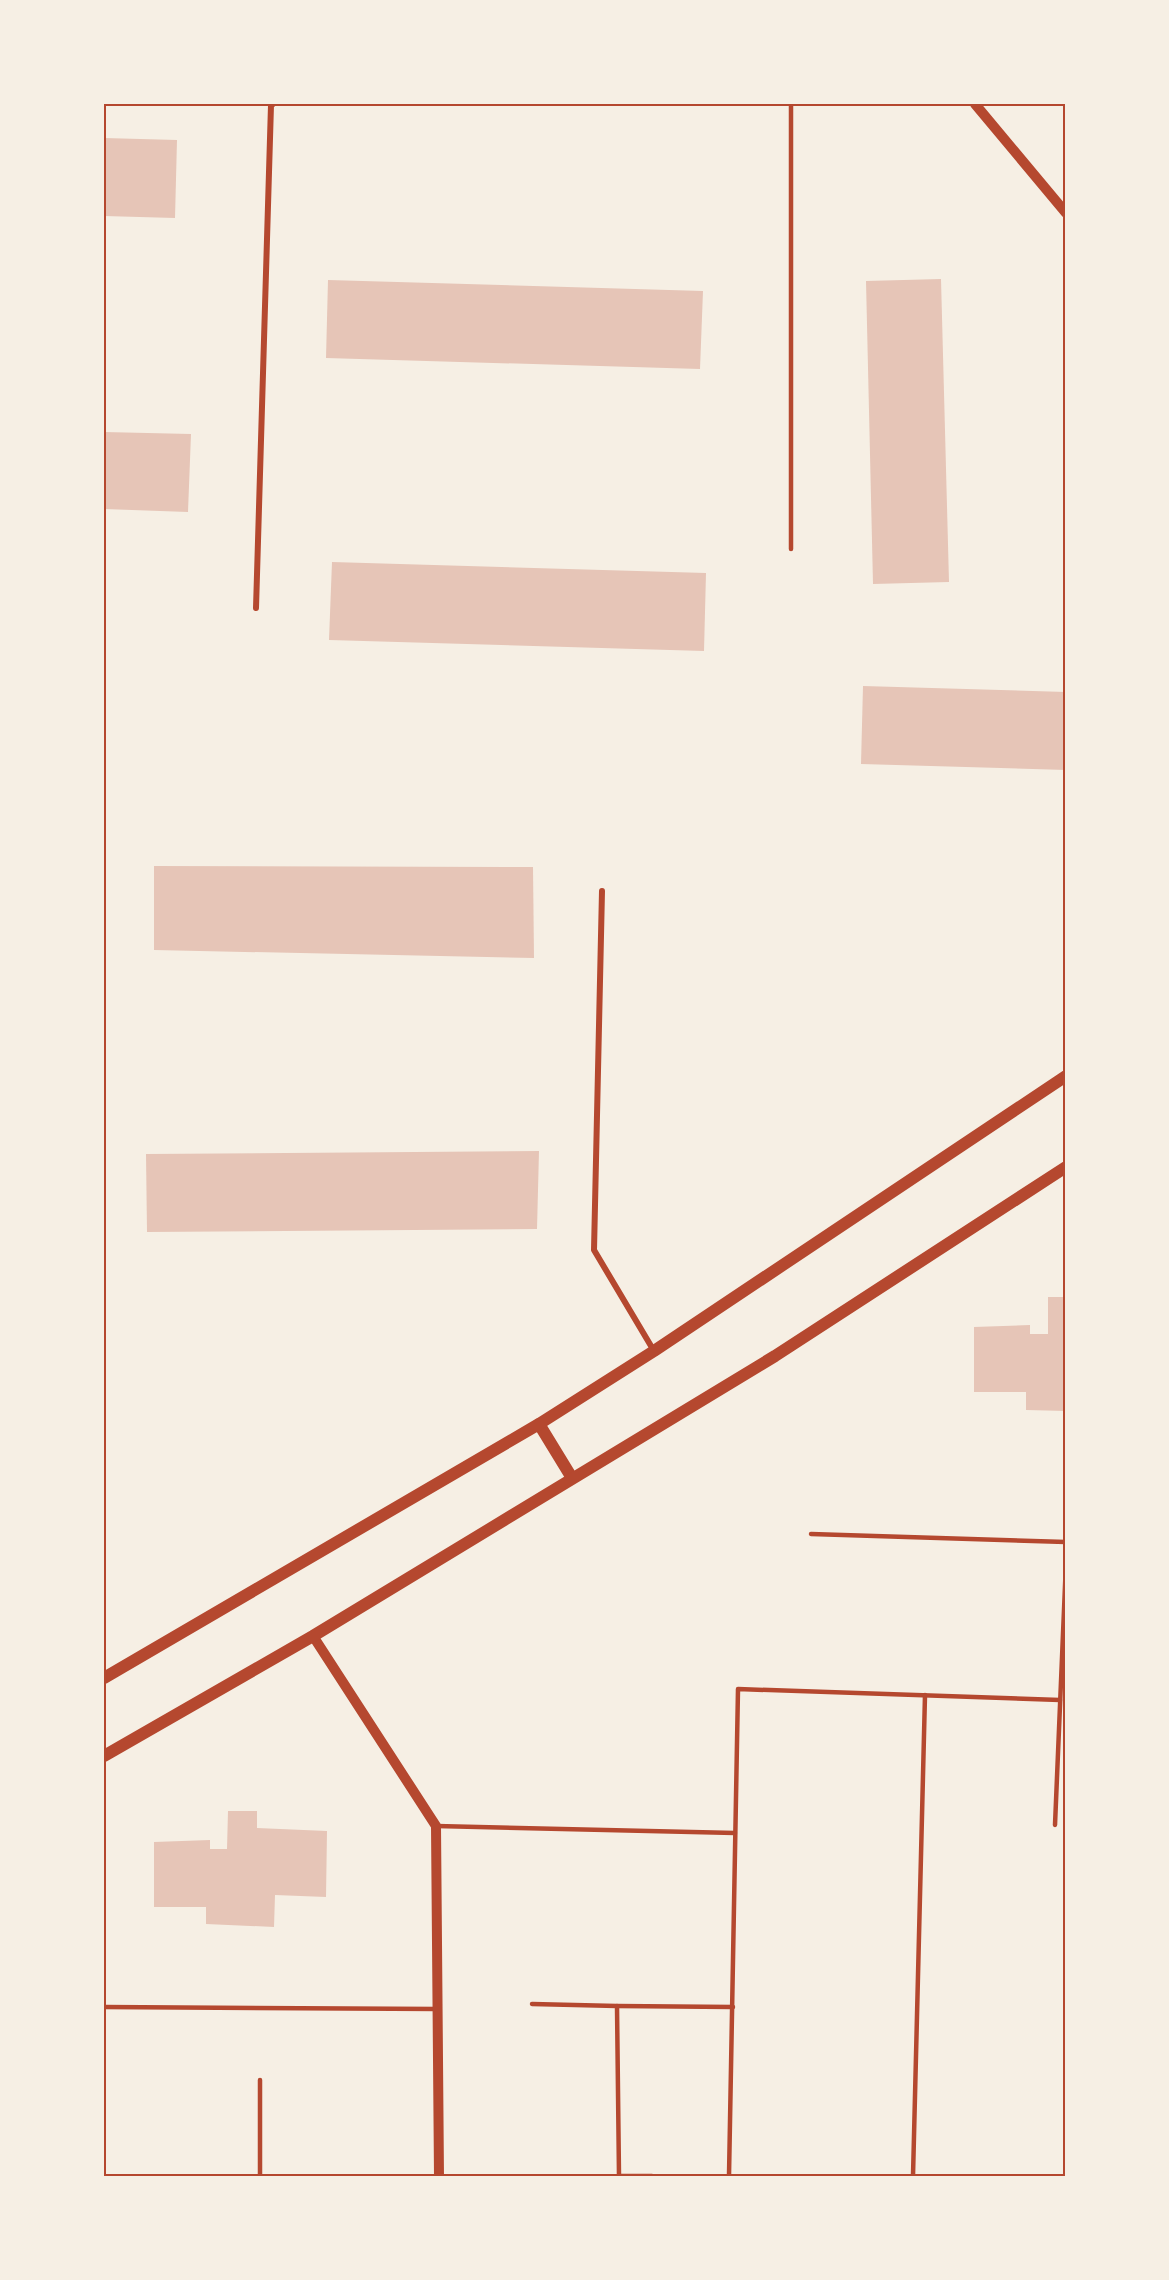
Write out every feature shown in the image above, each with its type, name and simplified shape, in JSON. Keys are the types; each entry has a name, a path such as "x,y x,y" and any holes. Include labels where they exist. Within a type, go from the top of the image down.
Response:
{"main road":[{"path":"104,1678 539,1424 654,1351 1065,1076"},
{"path":"104,1756 313,1636 775,1356 1065,1167"},
{"path":"539,1424 572,1478"}],"street":[{"path":"256,608 270,105 273,104"},
{"path":"975,104 1065,213"},
{"path":"602,891 594,1250 654,1351"},
{"path":"313,1636 436,1827 439,2176"}],"lane":[{"path":"791,104 791,549"},
{"path":"811,1534 1065,1542"},
{"path":"1055,1825 1065,1562"},
{"path":"729,2176 738,1689 1060,1700"},
{"path":"913,2176 925,1695"},
{"path":"436,1827 735,1833"},
{"path":"532,2004 732,2007"},
{"path":"617,2006 620,2176 652,2176"},
{"path":"104,2007 438,2008"},
{"path":"260,2080 260,2176"}],"building":[{"path":"104,138 177,140 175,218 104,216"},
{"path":"941,279 949,582 873,584 866,281"},
{"path":"328,280 703,291 700,369 326,358"},
{"path":"104,432 191,434 188,512 104,509"},
{"path":"332,562 706,573 704,651 329,640"},
{"path":"863,686 1066,692 1066,770 861,764"},
{"path":"154,866 533,867 534,958 154,950"},
{"path":"539,1151 537,1229 147,1232 146,1154"},
{"path":"1048,1297 1066,1297 1066,1411 1026,1410 1026,1392 974,1392 974,1327 1030,1325 1030,1334 1048,1334"},
{"path":"228,1811 257,1811 257,1828 327,1831 326,1897 275,1895 274,1927 206,1924 206,1907 154,1907 154,1842 210,1840 210,1849 227,1849"}]}
